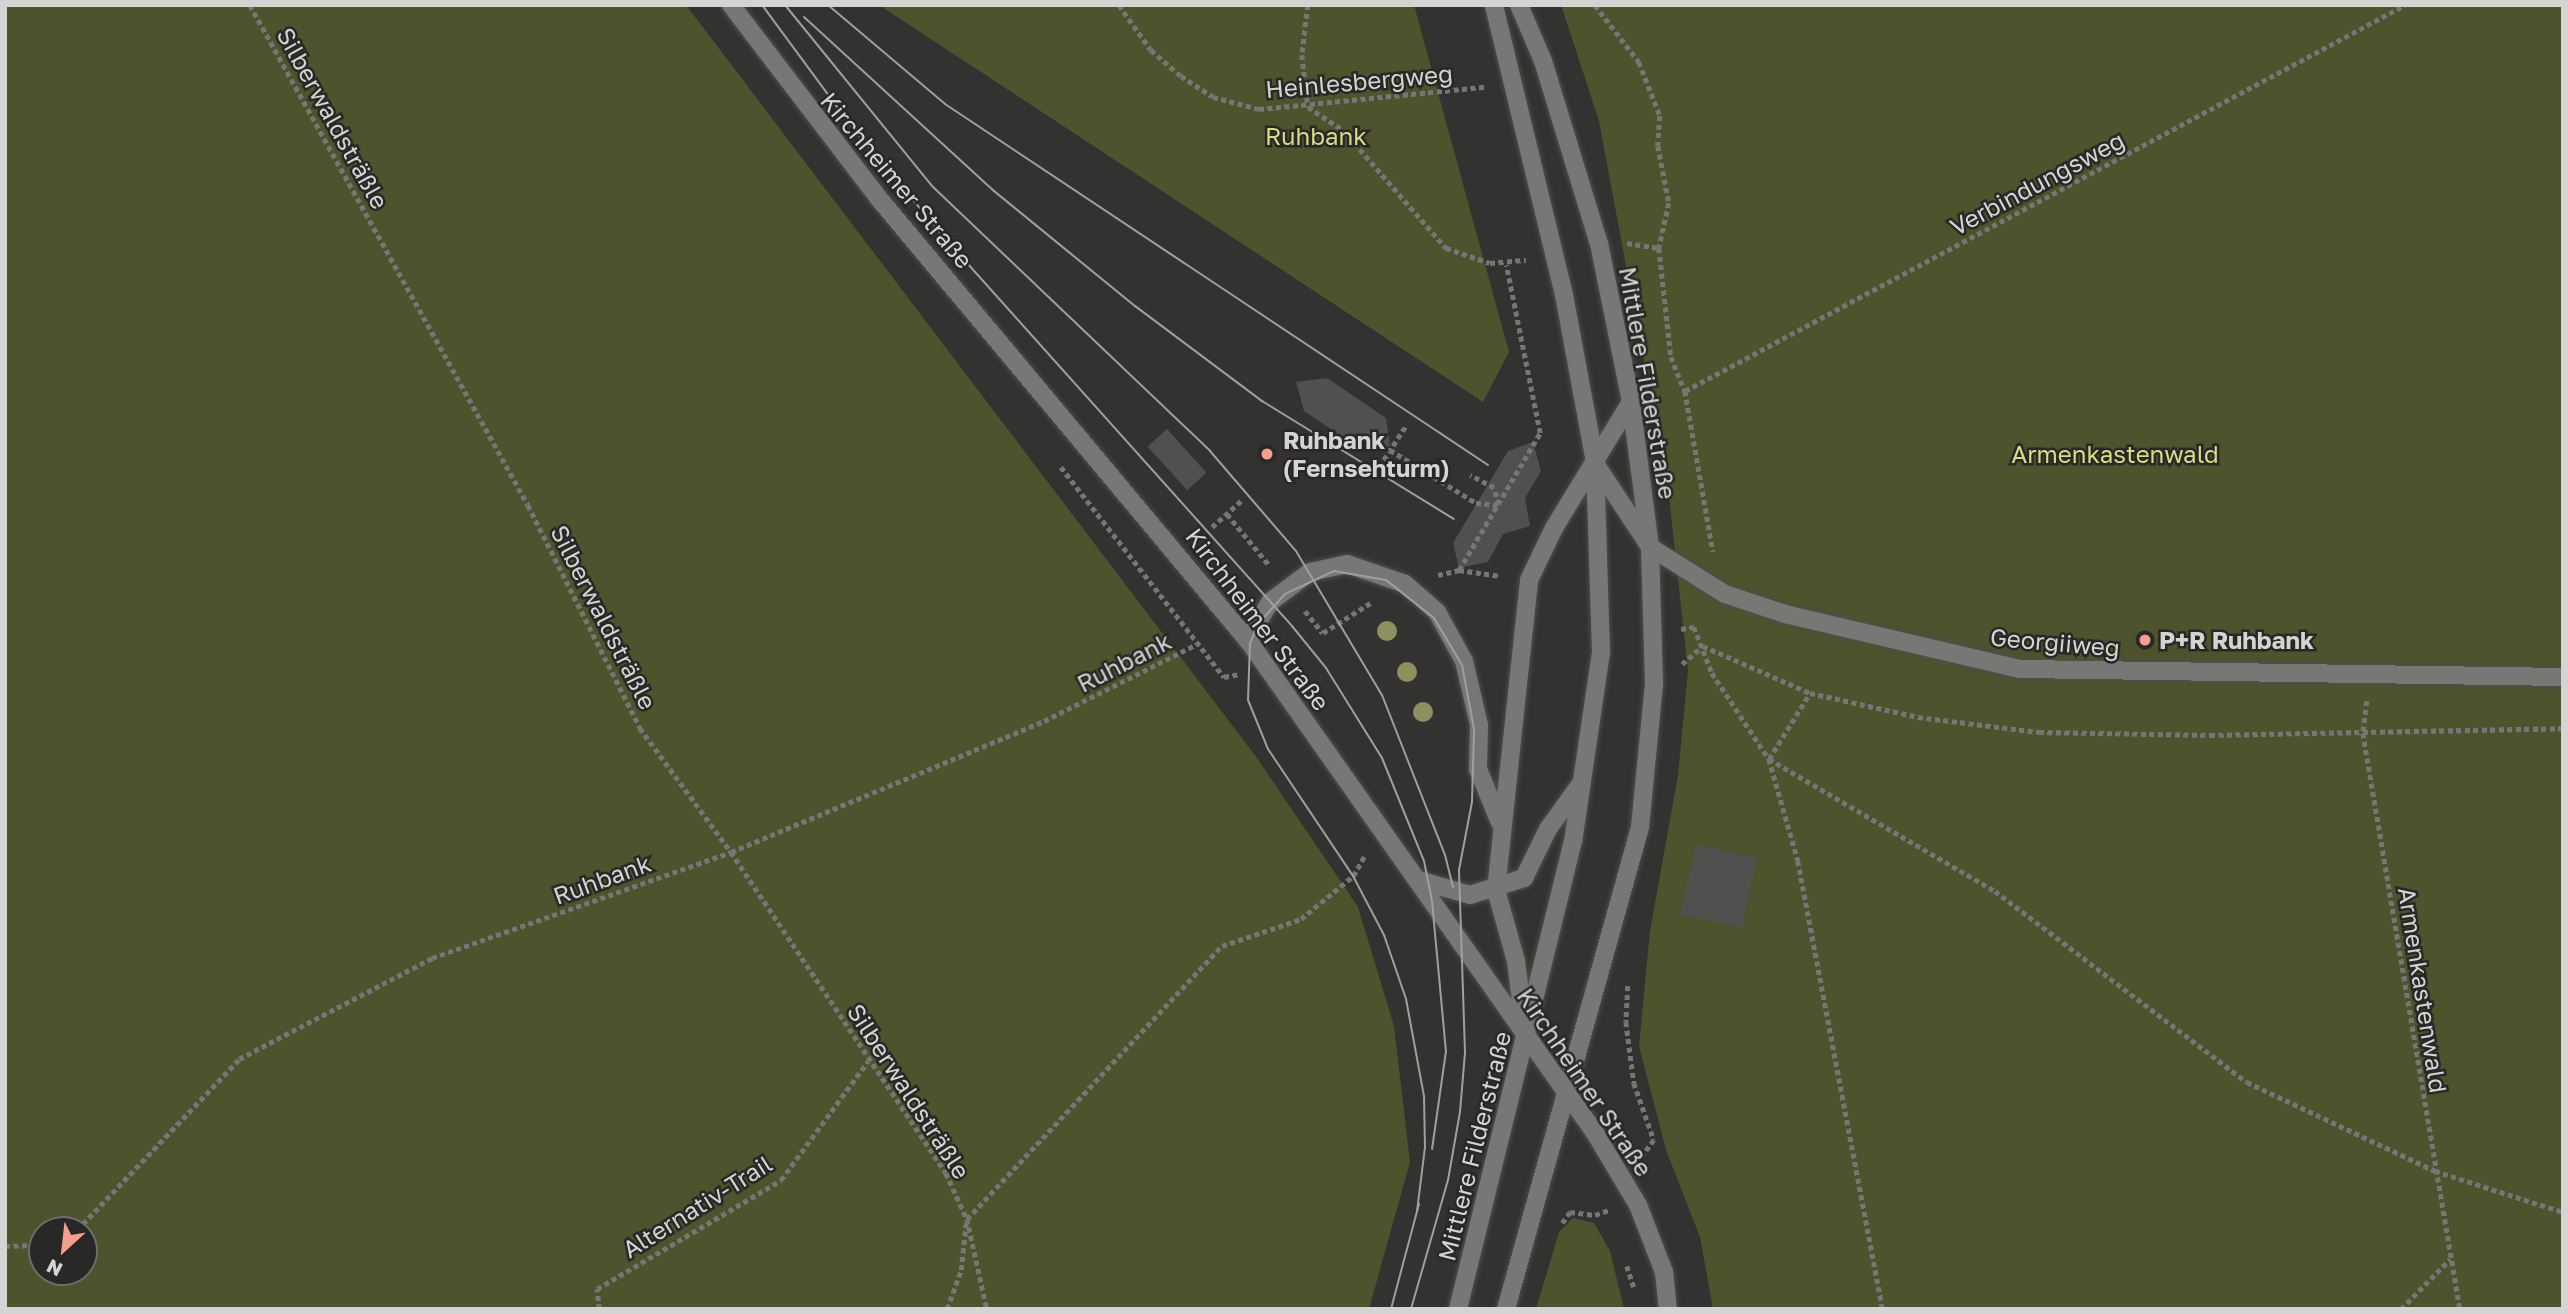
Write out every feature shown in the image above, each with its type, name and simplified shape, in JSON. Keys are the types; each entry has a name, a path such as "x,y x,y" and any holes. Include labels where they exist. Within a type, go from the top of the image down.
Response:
{"main road":[{"name":"Kirchheimer Straße","path":"731,5 864,180 1247,640 1419,880 1624,1180 1664,1272 1668,1309"},
{"name":"Mittlere Filderstraße","path":"1458,1309 1586,776 1601,652 1595,462 1517,84 1494,5"},
{"name":"Mittlere Filderstraße","path":"1506,1309 1563,1094 1598,989 1640,827 1654,683 1650,547 1631,402 1599,244 1543,61 1518,5"},
{"path":"1525,1038 1516,961 1496,890 1530,580 1631,402"},
{"path":"1595,462 1650,547"},
{"name":"Georgiiweg","path":"1650,547 1714,587 1885,641 2020,669 2563,677"},
{"path":"1247,640 1270,602 1310,572 1348,564 1405,584 1437,612 1464,661 1479,725 1478,769 1502,826"},
{"path":"1419,880 1470,895 1496,890 1524,878 1548,829 1586,776"}],"path":[{"name":"Silberwaldsträßle","path":"250,5 528,505 640,728 731,852 868,1061 946,1173 967,1219 987,1309"},
{"name":"Heinlesbergweg","path":"1119,5 1151,50 1213,97 1259,109 1308,107 1517,84"},
{"path":"1298,618 1305,611 1323,633 1405,584 1459,570 1540,433 1506,265 1446,248 1343,130 1308,107 1302,55 1308,5"},
{"path":"1595,5 1639,62 1660,116 1658,146 1669,203 1659,248 1671,356 1685,391 1715,561 1714,587"},
{"name":"Verbindungsweg","path":"1685,391 2405,5"},
{"path":"1379,467 1407,424"},
{"path":"1390,450 1476,503 1498,505"},
{"path":"1470,475 1494,488 1498,505"},
{"path":"1212,527 1242,500"},
{"path":"1227,514 1271,567"},
{"path":"1694,627 1712,673 1769,759 1798,861 1883,1309"},
{"name":"Ruhbank","path":"90,1216 239,1059 432,958 731,852 1044,721 1197,644"},
{"path":"1679,666 1703,646"},
{"path":"1703,646 1810,693 1918,717 2039,732 2363,733 2563,728"},
{"name":"Armenkastenwald","path":"2370,676 2363,733 2460,1309"},
{"path":"1769,759 1810,693"},
{"path":"1769,759 1996,891 2248,1082 2435,1171 2563,1212"},
{"path":"947,1309 961,1269 967,1219 1222,946 1301,919 1353,876 1380,829"},
{"path":"1554,1232 1570,1212 1609,1211 1624,1180 1654,1140 1634,1083 1626,1022 1629,978"},
{"name":"Alternativ-Trail","path":"599,1309 597,1289 781,1180 868,1061"},
{"path":"5,1245 28,1245"},
{"path":"2401,1309 2451,1258"}],"green space":[{"path":"5,5 686,5 1257,758 1358,907 1394,1026 1410,1162 1369,1309 5,1309"},
{"name":"Ruhbank","path":"879,5 1414,5 1509,352 1483,402"},
{"name":"Armenkastenwald","path":"1561,5 2563,5 2563,1309 1713,1309 1700,1237 1666,1150 1639,1046 1650,931 1678,775 1688,671 1669,496 1599,121"},
{"path":"1573,1218 1594,1223 1610,1251 1624,1309 1536,1309 1559,1232"}],"building":[{"path":"1327,378 1386,418 1390,446 1363,451 1304,411 1296,382"},
{"path":"1167,429 1206,473 1187,490 1148,446"},
{"path":"1533,442 1541,471 1525,498 1530,526 1503,534 1488,562 1459,568 1453,543 1508,451"},
{"path":"1696,844 1757,858 1741,928 1680,914"}],"tram line":[{"path":"762,5 852,127 950,244 1292,626 1326,668 1382,758 1424,861 1432,901 1446,1051 1432,1149"},
{"path":"785,5 932,186 1210,451 1296,551 1382,695 1445,855 1453,887"},
{"path":"828,5 945,104 1488,465"},
{"path":"804,17 994,191 1135,306 1262,401 1454,519"},
{"path":"1411,1309 1448,1180 1460,1112 1465,1052 1459,870 1472,802 1474,729 1462,665 1434,618 1386,580 1334,571 1285,594 1259,623 1250,643 1248,700 1268,749 1353,876 1384,935 1406,999 1424,1096 1425,1147 1417,1211"},
{"path":"1391,1309 1419,1204"}],"place":[{"name":"Ruhbank (Fernsehturm)","path":"1267,454"},
{"name":"P+R Ruhbank","path":"2145,640"}]}
